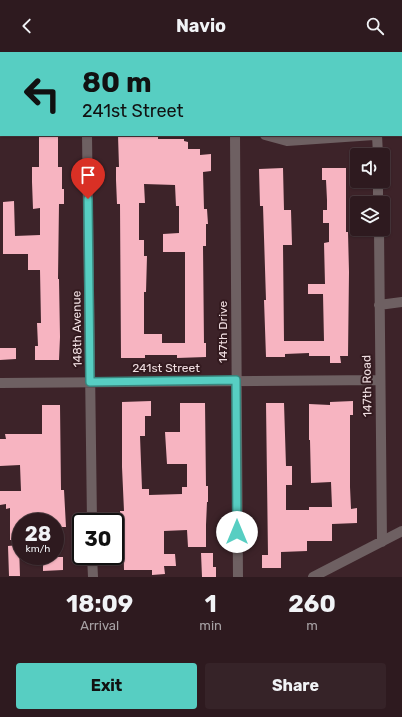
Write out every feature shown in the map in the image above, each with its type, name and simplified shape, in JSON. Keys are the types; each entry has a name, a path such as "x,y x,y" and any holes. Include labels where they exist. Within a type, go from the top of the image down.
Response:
{"street":[{"name":"148th Avenue","path":"87,136 92,513"},
{"name":"147th Drive","path":"235,136 238,577"},
{"path":"273,136 288,138 345,136"},
{"path":"377,136 378,148"},
{"name":"147th Road","path":"378,236 382,542"},
{"path":"379,305 402,302"},
{"name":"241st Street","path":"0,383 380,380"},
{"path":"313,577 402,531"},
{"path":"92,565 93,577"}],"building":[{"path":"39,136 58,136 58,167 62,167 62,189 64,189 64,204 59,204 59,360 35,360 35,346 38,346 37,323 41,323 40,270 28,270 28,254 3,254 3,202 14,201 15,236 40,235 40,208 33,209 32,182 32,167 39,167"},
{"path":"118,136 158,136 158,139 184,139 184,141 188,142 188,149 200,149 200,155 211,154 211,171 203,172 204,209 207,209 208,224 206,224 206,246 203,246 204,343 206,343 206,357 177,358 177,355 145,355 145,358 121,358 120,204 117,204 116,167 119,167","holes":["144,184 175,185 176,206 179,206 179,233 163,234 163,252 185,252 185,343 162,343 162,334 144,334 144,292 146,292 147,256 144,256 144,240 139,240 139,203 145,203"]},
{"path":"283,168 284,210 291,210 292,245 283,245 284,341 324,341 323,294 308,294 308,284 325,284 324,243 329,242 329,223 323,223 323,210 327,210 327,200 326,180 322,180 322,168 346,168 346,232 348,232 349,272 348,356 340,356 341,363 330,363 330,356 309,356 309,353 285,354 285,357 266,357 263,206 260,206 259,169"},
{"path":"0,348 16,348 16,359 0,360"},
{"path":"151,401 151,416 145,416 145,436 140,436 142,489 149,489 149,495 182,494 182,487 187,487 187,464 167,464 165,432 180,432 180,403 205,403 206,486 208,486 206,547 188,547 187,530 164,531 164,554 175,554 176,566 164,566 165,574 152,575 152,570 124,570 124,513 120,513 120,511 124,511 122,402"},
{"path":"353,401 353,415 350,415 350,487 351,509 357,508 357,523 332,524 332,541 307,541 307,551 281,552 281,568 262,568 262,555 268,555 266,403 284,403 286,466 292,466 292,485 286,485 286,510 309,510 309,507 332,507 331,482 311,483 309,404 330,405 330,402"},
{"path":"42,405 60,405 61,490 64,490 66,527 64,527 64,513 12,513 12,540 10,540 10,508 6,509 6,504 0,505 0,491 21,491 20,465 0,466 0,439 6,439 5,434 42,434"},
{"path":"8,546 12,546 12,565 20,565 20,576 9,576"},
{"path":"201,553 213,553 213,567 216,567 216,577 202,577"},
{"path":"43,565 63,565 63,570 43,571"}],"route":[{"path":"88,199 90,382 236,380 237,532"}]}
